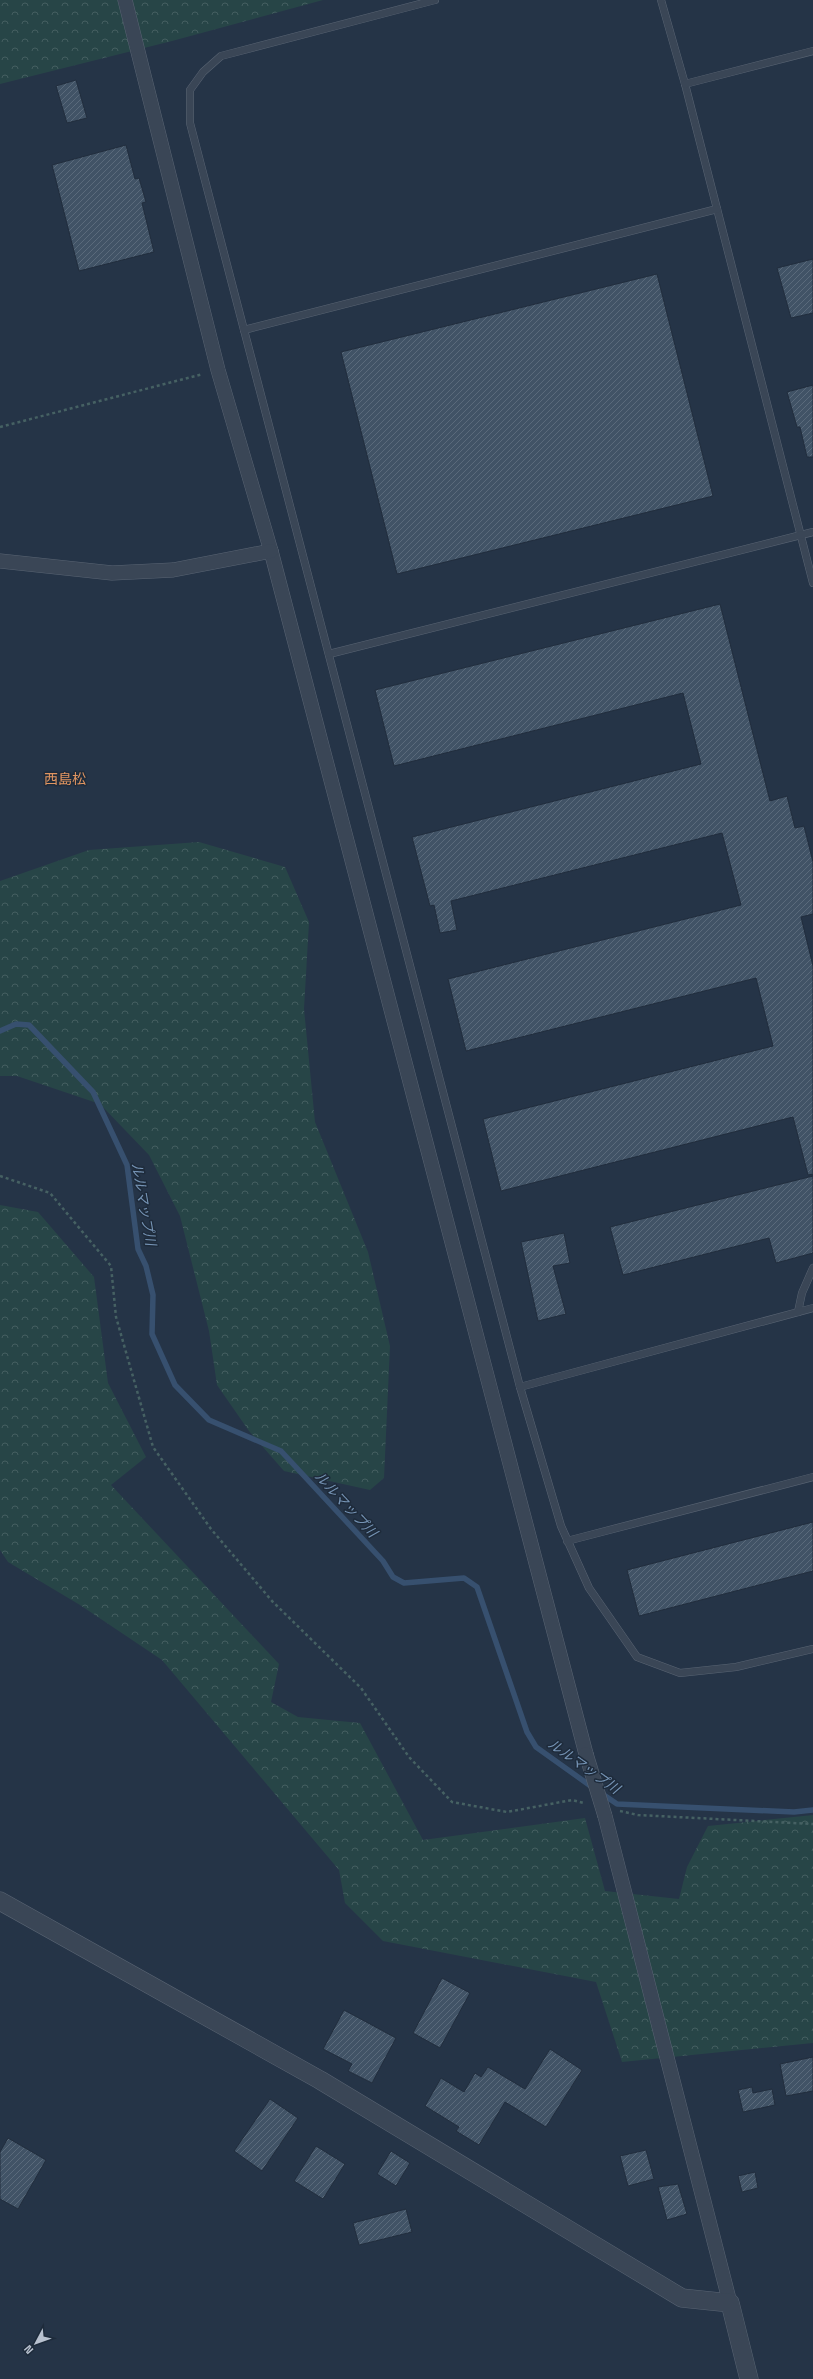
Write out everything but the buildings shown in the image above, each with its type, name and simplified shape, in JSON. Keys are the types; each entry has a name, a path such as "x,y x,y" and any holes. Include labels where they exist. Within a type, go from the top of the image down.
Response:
{"street":[{"path":"125,0 218,370 271,551 586,1754 610,1813 749,2379"},
{"path":"0,561 112,573 173,570 271,551"},
{"path":"0,1900 320,2080 682,2298 730,2303"}],"lane":[{"path":"435,0 221,56 203,72 190,90 190,123 520,1388 561,1526 567,1541 589,1588 636,1657 680,1673 736,1667 813,1649"},
{"path":"661,0 685,84 813,583"},
{"path":"685,84 813,51"},
{"path":"244,330 717,209"},
{"path":"329,654 813,532"},
{"path":"798,1312 802,1293 813,1268"},
{"path":"520,1388 813,1308"},
{"path":"567,1541 813,1477"}],"path":[{"path":"0,427 218,370"},
{"path":"0,1176 50,1193 111,1266 116,1317 153,1447 211,1529 272,1601 361,1688 415,1762 452,1802 508,1812 572,1800 587,1804"},
{"path":"610,1813 813,1824"}],"green space":[{"path":"0,0 323,0 172,41 0,84"},
{"path":"199,842 285,867 309,922 304,1009 315,1122 368,1252 390,1346 384,1478 370,1490 284,1471 249,1431 217,1385 209,1331 180,1216 149,1155 100,1104 17,1076 0,1076 0,881 89,850"},
{"path":"0,1205 38,1212 94,1277 108,1383 146,1457 111,1485 279,1664 271,1702 298,1717 360,1723 423,1840 585,1818 605,1891 679,1899 687,1867 708,1826 813,1815 813,2043 622,2062 596,1982 383,1941 345,1903 339,1870 162,1660 80,1605 8,1562 0,1550"}],"waterway":[{"name":"ルルマップ川","path":"0,1031 16,1024 29,1025 93,1092 127,1165 138,1249 146,1266 153,1295 152,1334 175,1385 209,1420 281,1451 383,1561 393,1577 404,1583 464,1578 477,1587 527,1732 536,1747 592,1787"},
{"name":"ルルマップ川","path":"601,1793 617,1804 794,1812 813,1810"}],"district":[{"name":"西島松","path":"65,779"}]}
